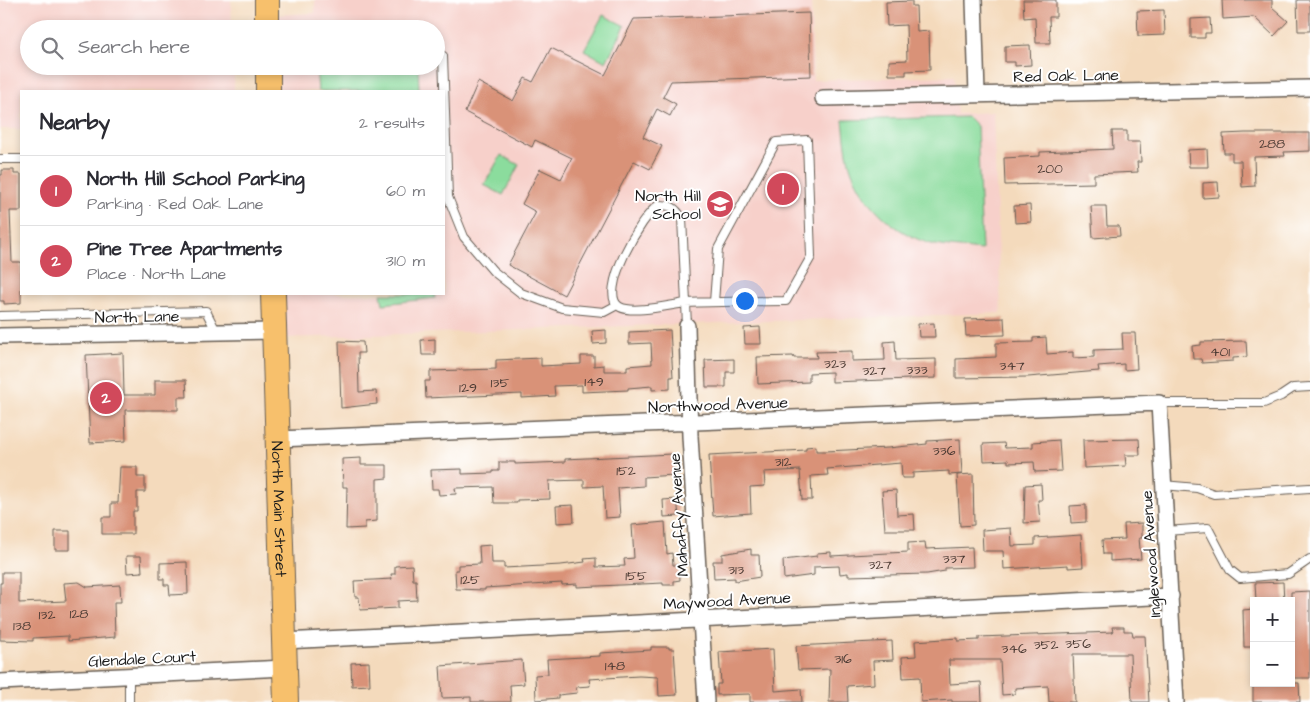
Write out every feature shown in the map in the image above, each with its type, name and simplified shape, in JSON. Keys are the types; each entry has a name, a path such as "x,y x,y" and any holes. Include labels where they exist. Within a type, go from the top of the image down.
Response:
{"main road":[{"path":"267,0 267,20"},
{"path":"268,75 268,90"},
{"name":"North Main Street","path":"273,313 286,702"}],"street":[{"path":"974,0 977,94"},
{"name":"Red Oak Lane","path":"823,98 1310,88"},
{"name":"North Lane","path":"0,336 217,333 273,313"},
{"name":"Mahaffy Avenue","path":"686,326 706,702"},
{"name":"Northwood Avenue","path":"278,439 1158,403"},
{"name":"Inglewood Avenue","path":"1158,403 1176,702"},
{"name":"Maywood Avenue","path":"284,641 703,618 1171,596"},
{"name":"Glendale Court","path":"0,682 285,668"}],"lane":[{"path":"444,75 444,90"},
{"path":"445,112 448,196 464,237 493,271 521,293 562,308 604,312 617,305"},
{"path":"686,326 686,303 682,218 676,208 670,205 659,205 647,213 614,278 612,293 614,302 617,305 632,310 686,303 786,301 811,257 807,140 776,142 718,249 714,302"},
{"path":"0,160 20,159"},
{"path":"0,316 206,311 217,333"},
{"path":"1158,403 1264,403 1281,396 1293,388 1310,387"},
{"path":"1163,485 1197,488 1214,494 1310,488"},
{"path":"1166,531 1208,528 1230,570 1240,578 1288,574 1310,559"},
{"path":"128,677 129,702"}],"shaded area":[{"path":"0,0 231,0 232,20 20,20 20,75 234,75 234,90 20,90 20,129 0,129"},
{"name":"North Hill School","path":"315,0 811,0 813,80 954,76 957,114 993,112 1001,313 284,338 283,295 445,295 445,90 278,90 277,75 445,75 445,20 276,20 276,15 315,13"}],"green space":[{"path":"603,15 625,26 606,62 584,50"},
{"path":"317,75 418,75 419,90 318,90"},
{"path":"968,117 977,126 982,250 942,246 922,241 897,228 885,219 866,197 852,172 847,153 843,120"},
{"path":"501,155 519,165 503,195 484,185"},
{"path":"381,295 435,295 435,298 383,304"}],"building":[{"path":"1023,0 1056,0 1056,17 1049,17 1050,43 1036,43 1035,17 1024,18"},
{"path":"1222,0 1272,0 1272,7 1288,21 1274,36 1254,17 1223,19"},
{"path":"1297,0 1310,0 1310,31 1298,31"},
{"path":"912,1 912,6 916,6 917,32 929,31 930,70 906,71 906,75 889,75 889,61 907,60 906,25 887,26 886,2"},
{"path":"1164,10 1165,35 1138,36 1137,11"},
{"path":"809,13 811,76 671,81 663,97 676,104 670,116 657,109 643,137 662,146 650,169 634,161 564,295 508,265 536,212 522,204 540,169 561,179 572,158 535,140 532,147 465,112 478,82 513,101 525,78 533,82 551,48 605,75 634,19"},
{"path":"1210,18 1211,33 1205,33 1205,38 1191,38 1191,19"},
{"path":"1030,45 1031,65 1015,66 1015,62 1005,62 1005,46"},
{"path":"1112,131 1127,131 1127,142 1140,142 1141,162 1137,162 1138,172 1094,174 1094,183 1005,185 1004,158 1040,156 1040,152 1113,149"},
{"path":"1310,133 1310,151 1284,152 1285,156 1254,157 1255,186 1242,187 1241,161 1232,161 1232,153 1224,153 1223,134"},
{"path":"1207,149 1208,167 1189,167 1188,150"},
{"path":"2,170 14,170 14,174 20,174 20,211 10,211 12,262 20,262 21,303 4,304 4,301 0,301 0,175 2,175"},
{"path":"1218,182 1219,197 1203,198 1203,183"},
{"path":"1030,205 1031,222 1015,223 1014,206"},
{"path":"1091,206 1106,206 1107,226 1119,226 1120,236 1093,238"},
{"path":"1004,318 1005,335 966,336 965,319"},
{"path":"934,323 935,337 919,337 918,324"},
{"path":"760,327 761,344 745,344 744,328"},
{"path":"606,330 606,343 593,344 592,331"},
{"path":"670,330 673,377 670,377 670,389 652,390 652,386 628,388 628,390 582,392 582,385 554,386 555,396 522,398 522,394 426,398 425,381 430,381 430,371 496,369 496,360 541,358 541,366 581,364 581,356 594,356 594,366 604,365 604,371 627,371 627,366 652,364 651,343 629,344 629,332"},
{"path":"1122,333 1135,333 1137,369 1124,370 1124,364 1098,366 1099,371 1028,377 956,378 956,359 996,357 996,343 1033,342 1033,338 1046,337 1047,354 1073,352 1073,358 1094,357 1094,350 1123,349"},
{"path":"435,339 435,355 422,355 421,340"},
{"path":"339,341 363,342 364,353 358,353 359,392 376,391 377,404 341,408"},
{"path":"895,341 896,360 936,359 936,378 832,382 832,372 809,373 809,382 758,384 757,357 793,356 794,358 817,358 816,352 852,351 852,361 885,360 884,342"},
{"path":"1246,341 1247,357 1233,358 1233,361 1202,363 1201,359 1193,359 1192,346 1201,345 1201,342"},
{"path":"123,353 124,395 155,395 155,380 186,380 187,397 178,397 178,410 125,410 126,441 90,443 86,355"},
{"path":"734,359 734,372 726,372 726,387 706,387 705,360"},
{"path":"960,439 962,474 949,475 949,471 913,473 913,478 902,478 901,463 827,469 828,475 811,476 812,500 802,500 800,470 764,472 765,486 750,487 751,513 713,516 709,455 806,450 806,447 816,446 816,451 888,448 927,444 927,441"},
{"path":"1139,439 1140,455 1125,455 1126,466 1084,468 1083,440"},
{"path":"1059,440 1061,471 1035,472 1034,462 1008,463 1008,460 984,461 983,444 1004,443 1005,448 1033,447 1033,442"},
{"path":"672,454 674,475 644,477 644,486 618,488 620,517 605,518 603,486 584,487 584,480 549,481 550,499 517,500 517,503 494,503 493,487 455,488 456,494 439,495 438,489 432,489 431,470 462,469 462,474 493,473 493,471 499,471 499,462 515,462 515,464 565,462 565,459"},
{"path":"361,458 361,465 387,465 387,478 377,479 377,521 365,522 365,528 346,529 347,487 343,487 342,459"},
{"path":"120,467 137,467 137,477 145,477 145,492 137,492 137,511 133,511 133,534 102,534 102,517 111,517 111,503 118,503"},
{"path":"973,474 974,525 960,526 957,475"},
{"path":"1041,484 1042,500 1038,500 1040,522 1024,523 1025,485"},
{"path":"896,490 897,515 914,514 915,530 885,530 882,491"},
{"path":"677,499 679,516 664,517 663,500"},
{"path":"573,505 574,522 557,523 556,506"},
{"path":"1086,505 1086,522 1071,523 1070,506"},
{"path":"665,522 667,554 672,553 673,565 679,565 680,580 674,581 674,585 663,585 663,583 577,587 577,584 562,585 562,583 485,588 485,590 456,589 455,570 458,570 458,565 480,564 479,546 491,545 492,563 504,563 504,568 561,565 585,562 584,559 596,558 596,567 625,566 624,559 634,558 632,525"},
{"path":"1142,523 1142,538 1139,538 1141,559 1110,561 1110,554 1103,554 1102,540 1125,539 1124,524"},
{"path":"1011,528 1012,546 1035,545 1035,538 1081,535 1083,567 1068,568 1068,565 1004,569 1003,551 983,551 982,530"},
{"path":"55,531 70,531 70,550 55,550"},
{"path":"925,542 926,549 972,547 973,567 945,568 945,571 927,574 848,576 848,573 840,574 839,566 814,567 814,575 784,579 783,560 817,556 817,553 831,552 831,556 908,552 908,543"},
{"path":"751,549 751,555 759,555 760,577 735,581 735,578 714,579 713,561 722,561 722,554"},
{"path":"126,556 141,556 142,572 127,573"},
{"path":"187,562 188,594 170,595 169,585 164,585 164,579 160,579 160,563"},
{"path":"412,565 413,580 416,580 417,600 398,601 398,608 360,610 359,597 355,597 354,581 392,579 391,574 395,574 395,566"},
{"path":"2,572 19,572 19,603 66,601 64,583 79,582 87,587 120,585 121,602 114,602 115,637 68,641 68,636 33,638 33,641 0,640 0,583 2,583"},
{"path":"1283,582 1284,597 1256,597 1255,583"},
{"path":"1310,591 1310,678 1295,678 1295,597 1291,597 1291,592"},
{"path":"1250,609 1250,647 1244,647 1243,610"},
{"path":"1112,627 1124,627 1124,631 1132,631 1133,636 1145,636 1149,702 1132,702 1130,654 1073,654 1075,702 1049,702 1048,686 1015,688 1015,694 1002,695 1000,660 949,660 950,684 981,682 982,702 952,702 952,700 921,702 920,677 903,678 902,657 916,656 915,641 958,638 958,641 979,640 979,637 1113,632"},
{"path":"892,641 893,660 873,661 874,684 847,686 848,702 829,702 830,669 798,670 796,646"},
{"path":"651,647 669,647 669,649 674,649 677,695 659,696 658,677 639,676 589,679 590,686 576,687 577,693 558,695 558,698 536,700 535,675 548,674 547,659 600,656 600,653 651,650"},
{"path":"773,649 775,691 801,689 802,702 750,702 750,694 717,695 717,684 721,684 719,652"},
{"path":"522,660 524,684 510,685 511,702 471,702 471,697 442,698 440,666"},
{"path":"369,662 370,685 352,686 351,663"},
{"path":"1295,683 1299,683 1300,702 1253,702 1253,687 1295,687"}],"place":[{"name":"North Hill School Parking","path":"783,189"},
{"name":"North Hill School","path":"720,204"},
{"name":"Pine Tree Apartments","path":"106,398"}]}
